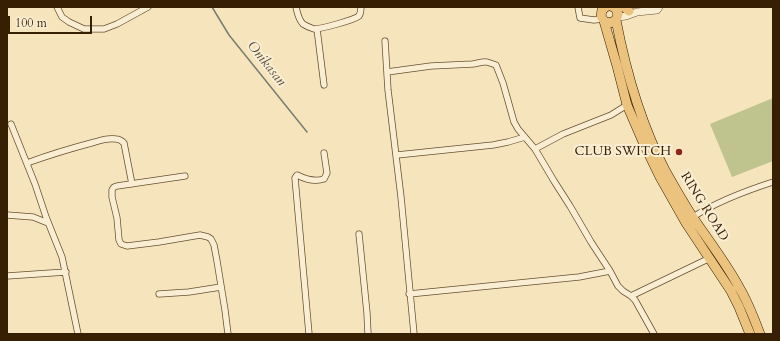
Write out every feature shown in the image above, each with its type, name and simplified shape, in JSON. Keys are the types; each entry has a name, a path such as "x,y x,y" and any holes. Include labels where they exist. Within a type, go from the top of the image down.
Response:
{"main road":[{"path":"603,13 610,23 620,11"},
{"name":"RING ROAD","path":"620,11 625,65 650,139 666,172 693,217 739,287 760,334"},
{"name":"RING ROAD","path":"603,13 627,105 643,142 660,177 686,223 710,258 740,307 750,334"}],"street":[{"path":"57,7 62,17 68,22 84,29 104,29 118,24 148,7"},
{"path":"296,7 302,24 317,29 359,16 361,13 361,7"},
{"path":"578,7 580,18 586,18 603,13"},
{"path":"620,11 657,10 659,7"},
{"path":"317,29 324,85"},
{"path":"385,41 390,109 397,156 414,334"},
{"path":"387,72 431,66 473,64 483,62 496,65 503,83 514,122 520,132 535,148 618,286 632,296 654,334"},
{"path":"535,148 563,134 611,115 627,105"},
{"path":"11,124 62,258 78,334"},
{"path":"397,156 493,145 525,137"},
{"path":"27,163 77,146 102,140 117,139 124,144 132,184"},
{"path":"309,334 295,178 297,175 303,178 319,180 324,179 326,173 324,153"},
{"path":"185,176 114,187 112,190 112,197 121,244 127,246 200,235 211,239 214,245 228,334"},
{"path":"693,217 720,202 747,190 773,182"},
{"path":"7,214 33,217 48,223"},
{"path":"359,234 368,334"},
{"path":"632,296 710,258"},
{"path":"410,294 579,277 610,271"},
{"path":"7,276 66,272"},
{"path":"159,294 189,292 221,287"}],"green space":[{"path":"773,98 773,161 732,177 710,124"}],"waterway":[{"name":"Onikasan","path":"212,7 229,35 307,132"}],"place":[{"name":"CLUB SWITCH","path":"679,152"}]}
